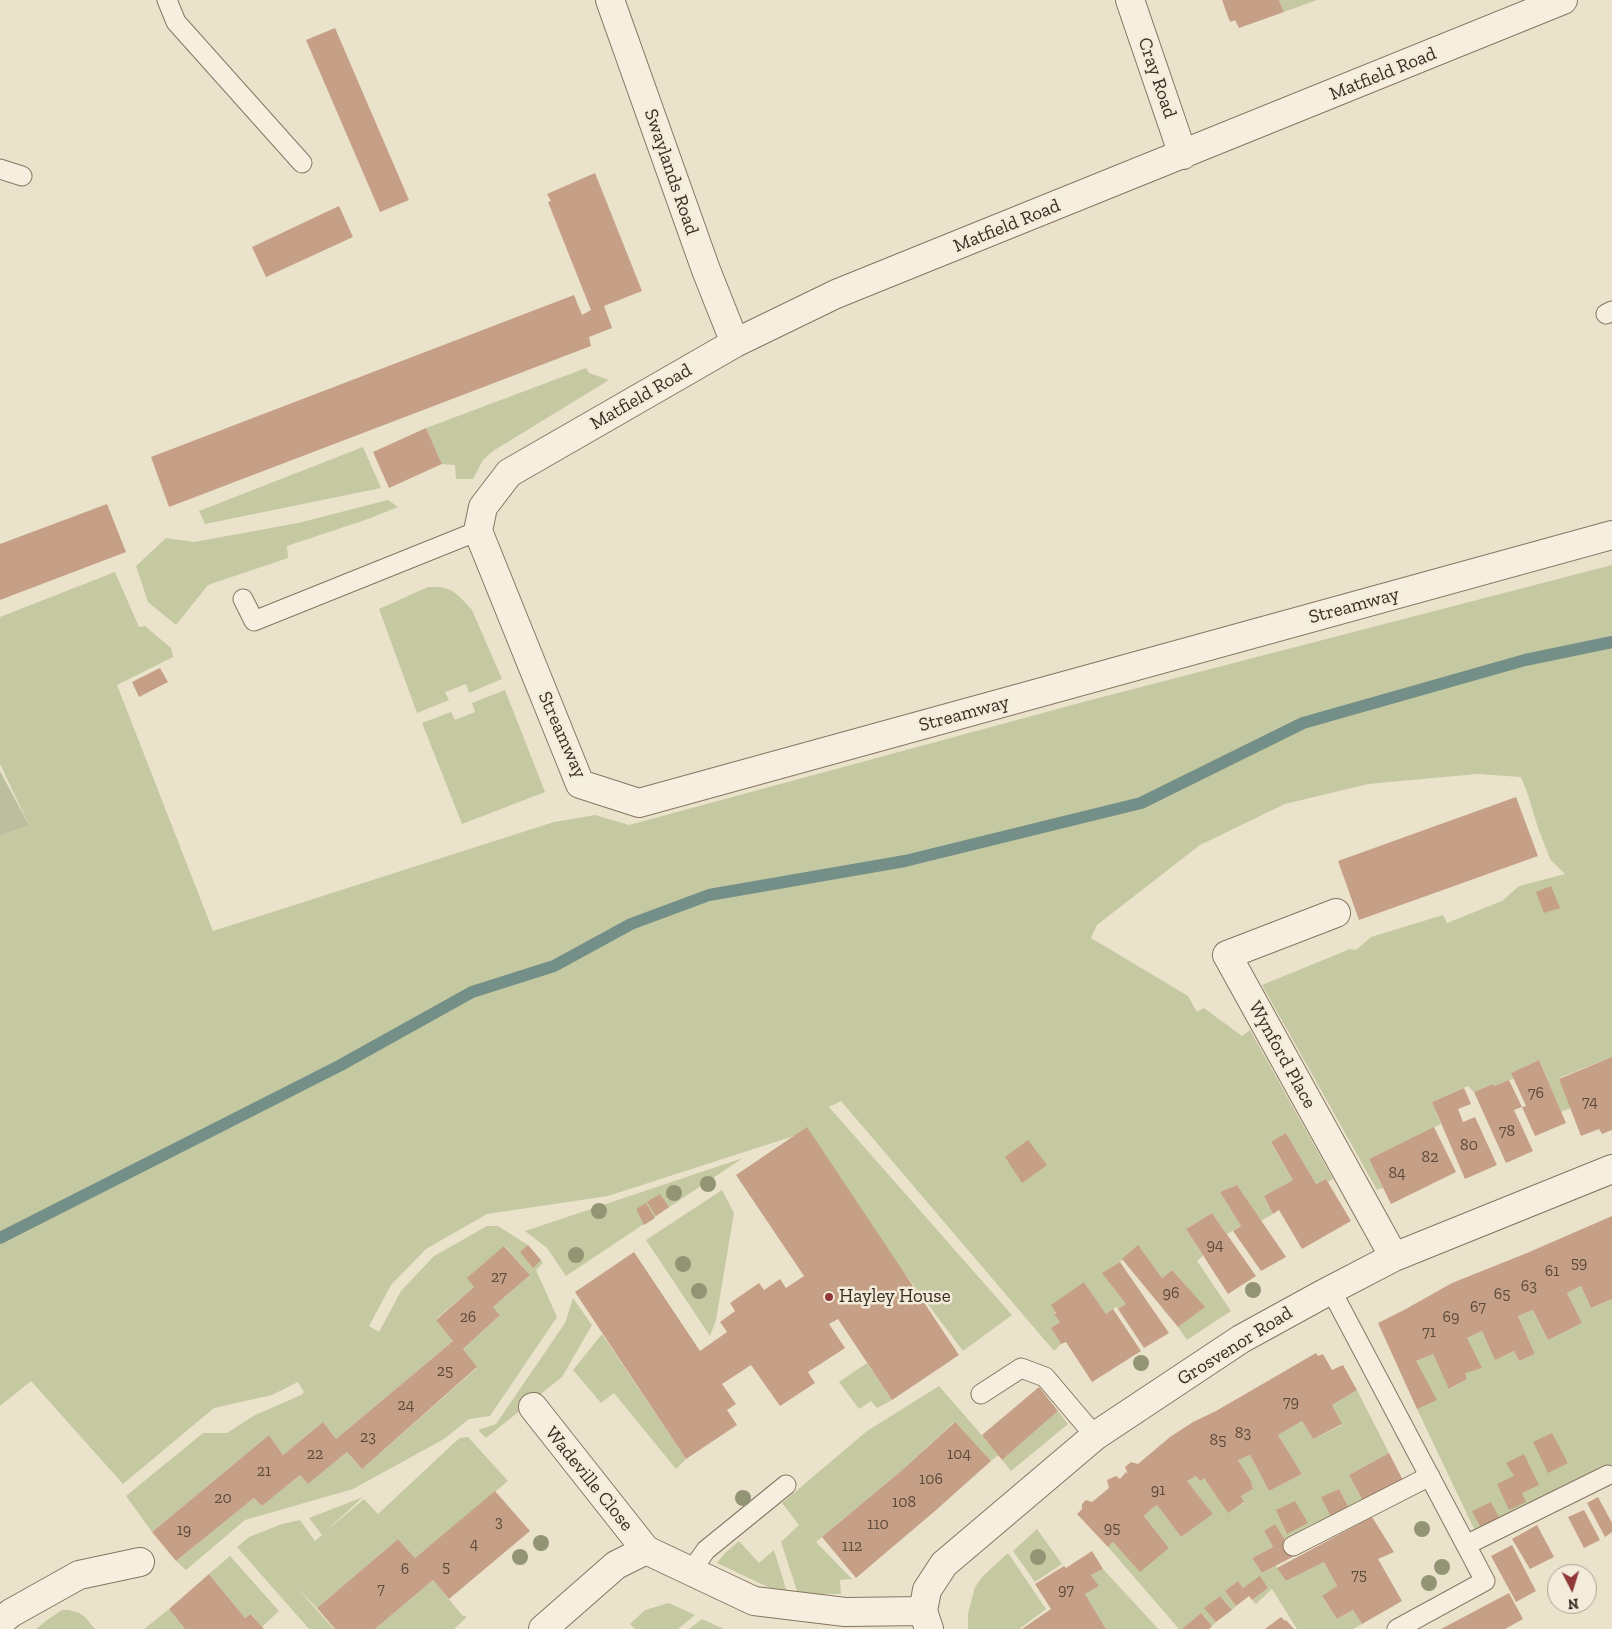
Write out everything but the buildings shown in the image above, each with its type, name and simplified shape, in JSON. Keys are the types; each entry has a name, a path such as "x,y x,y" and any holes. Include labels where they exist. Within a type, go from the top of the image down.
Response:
{"street":[{"name":"Swaylands Road","path":"610,0 702,261 735,343"},
{"name":"Cray Road","path":"1130,0 1183,155"},
{"name":"Matfield Road","path":"480,519 509,473 735,343 836,294 1564,0"},
{"name":"Streamway","path":"480,519 580,784 639,803 1612,536"},
{"name":"Wynford Place","path":"1336,913 1227,955 1394,1257"},
{"name":"Grosvenor Road","path":"926,1620 927,1590 944,1564 1095,1436 1241,1339 1394,1257 1612,1169"},
{"name":"Wadeville Close","path":"532,1407 646,1550 754,1601 926,1620"},
{"name":"Wadeville Close","path":"543,1629 616,1565 646,1550"},
{"path":"0,1622 11,1613 79,1575 140,1562"}],"lane":[{"path":"167,0 176,22 302,163"},
{"path":"0,169 22,176"},
{"path":"243,599 254,622 480,519"},
{"path":"1331,1290 1485,1581 1397,1629"},
{"path":"981,1394 1021,1368 1045,1377 1095,1436"},
{"path":"1466,1545 1608,1475"},
{"path":"1292,1546 1430,1476"},
{"path":"691,1572 706,1550 786,1485"}],"green space":[{"path":"1279,0 1317,0 1284,12"},
{"path":"586,368 589,373 609,380 493,451 483,460 473,479 456,479 455,465 442,464 426,428"},
{"path":"363,447 381,488 205,524 199,511"},
{"path":"388,500 398,507 287,546 288,558 208,585 176,625 148,602 136,566 166,538 194,542 298,523"},
{"path":"1612,565 1612,1057 1559,1078 1571,1108 1561,1112 1539,1060 1511,1073 1514,1079 1494,1086 1493,1084 1474,1092 1468,1086 1432,1102 1441,1124 1369,1159 1383,1188 1377,1190 1262,985 1350,949 1356,950 1371,937 1443,915 1447,923 1502,901 1519,886 1565,874 1550,859 1521,777 1477,774 1368,784 1285,804 1200,845 1097,925 1091,938 1188,996 1197,1012 1204,1008 1242,1036 1250,1030 1333,1179 1328,1182 1326,1179 1316,1184 1286,1133 1271,1143 1293,1180 1264,1196 1273,1214 1261,1221 1237,1185 1220,1192 1241,1226 1227,1234 1212,1213 1186,1229 1203,1256 1197,1261 1231,1311 1187,1340 1178,1327 1204,1307 1172,1270 1162,1278 1138,1246 1120,1262 1103,1273 1126,1304 1118,1309 1116,1307 1106,1314 1084,1282 1066,1295 1054,1314 1060,1322 1051,1328 1061,1344 1054,1351 841,1101 829,1107 1012,1315 963,1351 800,1134 608,1196 487,1214 426,1249 391,1285 369,1326 379,1332 401,1291 434,1256 487,1226 498,1226 528,1245 543,1263 536,1270 557,1317 490,1416 469,1419 444,1439 353,1489 245,1520 186,1570 176,1561 254,1498 262,1506 300,1475 308,1484 347,1452 362,1469 477,1368 463,1349 500,1315 493,1307 530,1275 505,1246 474,1287 436,1319 453,1341 336,1439 323,1422 283,1455 269,1435 152,1532 126,1496 203,1433 227,1433 255,1415 301,1395 304,1392 298,1382 272,1395 214,1408 123,1484 31,1381 0,1406 0,836 29,825 0,764 0,617 115,572 139,627 145,626 171,648 173,657 117,685 213,931 554,822 595,815 629,825 1087,701"},
{"path":"428,587 440,587 451,590 472,610 502,679 469,693 466,684 445,692 449,700 417,713 379,609"},
{"path":"505,690 545,792 462,824 422,723 451,712 455,720 475,712 472,703"},
{"path":"0,771 29,825 0,836"},
{"path":"743,1158 566,1276 547,1248 525,1231"},
{"path":"722,1190 734,1213 716,1320 710,1336 646,1240"},
{"path":"1581,1286 1591,1308 1612,1299 1612,1464 1476,1533 1417,1409 1416,1361 1433,1354 1450,1389 1467,1379 1465,1373 1467,1338 1482,1331 1495,1359 1514,1351 1519,1361 1535,1354 1518,1316 1533,1310 1548,1340 1582,1323 1567,1293"},
{"path":"573,1298 592,1325 562,1377 486,1438 478,1430 496,1424 565,1323"},
{"path":"602,1334 686,1459 676,1469 614,1393 601,1403 573,1370"},
{"path":"867,1363 892,1400 877,1408 871,1401 859,1409 839,1382"},
{"path":"939,1386 999,1455 991,1461 954,1422 901,1471 816,1542 852,1579 840,1580 841,1594 798,1594 781,1542 799,1525 782,1503 867,1431"},
{"path":"1357,1390 1389,1453 1349,1475 1363,1501 1349,1508 1339,1489 1322,1497 1331,1517 1311,1525 1285,1540 1275,1525 1264,1531 1273,1547 1252,1558 1262,1573 1276,1566 1286,1581 1324,1562 1337,1586 1322,1597 1337,1619 1353,1610 1362,1624 1353,1629 1297,1629 1272,1589 1256,1604 1252,1600 1268,1588 1260,1577 1243,1588 1238,1581 1225,1591 1236,1606 1232,1610 1220,1596 1205,1608 1216,1622 1212,1626 1201,1613 1182,1629 1179,1629 1108,1547 1113,1542 1140,1571 1169,1548 1144,1516 1157,1505 1181,1537 1213,1514 1187,1481 1196,1476 1200,1481 1204,1478 1228,1512 1244,1503 1241,1496 1253,1489 1251,1481 1238,1460 1250,1455 1269,1491 1302,1474 1278,1435 1302,1421 1313,1439 1342,1425 1332,1405"},
{"path":"1058,1411 1068,1424 1011,1471 1002,1460"},
{"path":"468,1437 508,1481 415,1558 398,1539 317,1608 297,1588 334,1629 309,1629 237,1547 249,1537 282,1524 300,1520 315,1541 322,1535 309,1518 363,1497 325,1532 364,1499 378,1514 455,1442 460,1438"},
{"path":"1037,1529 1062,1564 1035,1582 1013,1551"},
{"path":"739,1541 759,1563 774,1550 787,1592 774,1590 717,1563"},
{"path":"1008,1553 1046,1609 1019,1629 968,1629 968,1613 975,1587 983,1576"},
{"path":"230,1556 279,1611 262,1627 252,1614 245,1618 209,1574"},
{"path":"1103,1569 1158,1629 1106,1629 1085,1594 1099,1586 1091,1575"},
{"path":"433,1580 462,1615 467,1617 454,1629 375,1629"},
{"path":"669,1603 695,1615 678,1629 635,1629 630,1624 645,1610"},
{"path":"169,1609 185,1629 144,1629"},
{"path":"62,1610 79,1613 95,1629 36,1629"},
{"path":"702,1619 724,1629 689,1629"}],"waterway":[{"path":"0,1238 339,1066 472,992 554,966 631,924 709,895 905,861 1141,803 1303,723 1525,660 1612,642"}],"place":[{"name":"Hayley House","path":"829,1297"}]}
